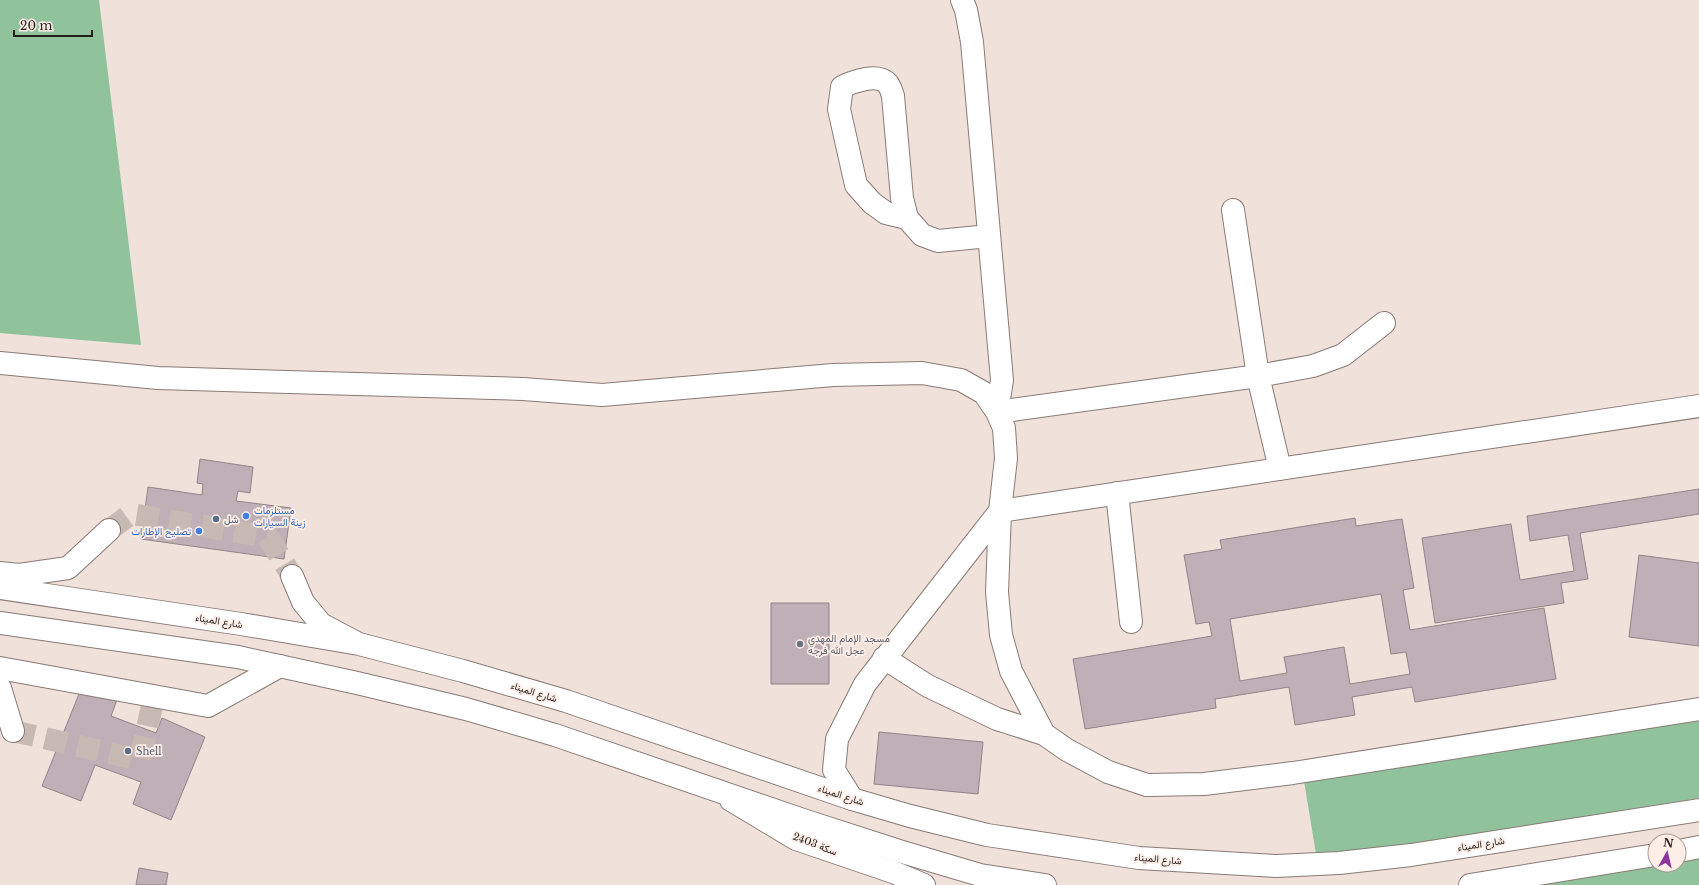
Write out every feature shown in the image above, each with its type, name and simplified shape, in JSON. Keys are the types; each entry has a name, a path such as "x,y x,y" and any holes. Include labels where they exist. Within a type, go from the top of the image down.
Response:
{"street":[{"path":"962,0 966,10 972,42 990,236 1002,380 997,412"},
{"path":"907,218 886,212 872,203 856,186 839,109 842,87 855,80 878,78 887,83 893,96 902,198 907,218 922,234 938,241 990,236"},
{"path":"1232,210 1258,376 1280,469"},
{"path":"997,412 1258,376 1313,366 1344,355 1384,323"},
{"path":"0,363 158,378 523,389 602,395 833,375 922,373 961,380 984,393 997,412 1004,428 1006,458 1000,511 997,592 1001,635 1011,671 1044,734"},
{"path":"852,799 834,770 838,739 864,684 1000,511 1699,406"},
{"path":"1117,493 1131,622"},
{"path":"0,573 19,575 68,568 108,530"},
{"path":"292,576 304,602 321,624 359,644"},
{"name":"شارع الميناء","path":"0,588 241,624 359,644 464,671 566,701 852,799 910,816 987,835 1139,858 1276,866 1339,862 1411,855 1699,810"},
{"path":"0,623 238,658 280,666 466,709 555,735 713,790 899,851 980,875 1045,885"},
{"path":"884,658 928,686 997,719 1044,734 1068,750 1108,772 1147,785 1204,784 1294,773 1699,709"},
{"path":"0,668 208,706 280,666"},
{"path":"0,688 13,731"},
{"name":"سكة 2403","path":"713,790 796,839 893,872 924,885"},
{"path":"1687,850 1699,848"},
{"path":"1470,885 1647,856"}],"green space":[{"path":"0,0 99,0 141,345 0,333"},
{"path":"1699,717 1699,798 1317,860 1304,781"},
{"path":"1699,857 1699,885 1523,885 1647,866 1647,873 1687,873 1687,859"}],"building":[{"path":"200,459 253,467 250,493 238,491 236,501 291,508 284,559 141,539 148,487 202,495 203,484 197,483"},
{"path":"1699,489 1699,514 1580,533 1588,579 1561,583 1564,603 1435,623 1422,538 1511,524 1520,580 1574,571 1568,535 1530,541 1527,516"},
{"path":"1355,518 1356,526 1402,519 1414,588 1403,590 1410,630 1544,608 1556,679 1415,702 1412,687 1352,697 1355,715 1295,725 1289,687 1215,699 1216,708 1085,729 1073,659 1212,636 1209,622 1196,624 1184,555 1222,549 1220,540","holes":["1381,594 1391,654 1406,652 1410,674 1350,684 1344,647 1284,657 1287,673 1240,681 1230,619"]},
{"path":"1639,555 1699,563 1699,646 1629,637"},
{"name":"مسجد الإمام المهدي عجل الله فرجه","path":"771,603 829,603 829,684 771,684"},
{"name":"Shell","path":"83,684 118,697 111,716 156,733 162,718 205,737 171,820 133,804 141,782 95,765 81,801 42,786"},
{"path":"879,732 983,742 978,794 874,784"},
{"path":"139,868 168,873 166,885 136,885"}],"tunnel":[{"path":"109,530 131,514 268,537 292,576"},
{"path":"13,731 140,760 154,697"}],"place":[{"name":"مستلزمات زينة السيارات","path":"246,516"},
{"name":"شل","path":"216,519"},
{"name":"تصليح الإطارات","path":"199,531"},
{"name":"مسجد الإمام المهدي عجل الله فرجه","path":"800,644"},
{"name":"Shell","path":"128,751"}]}
